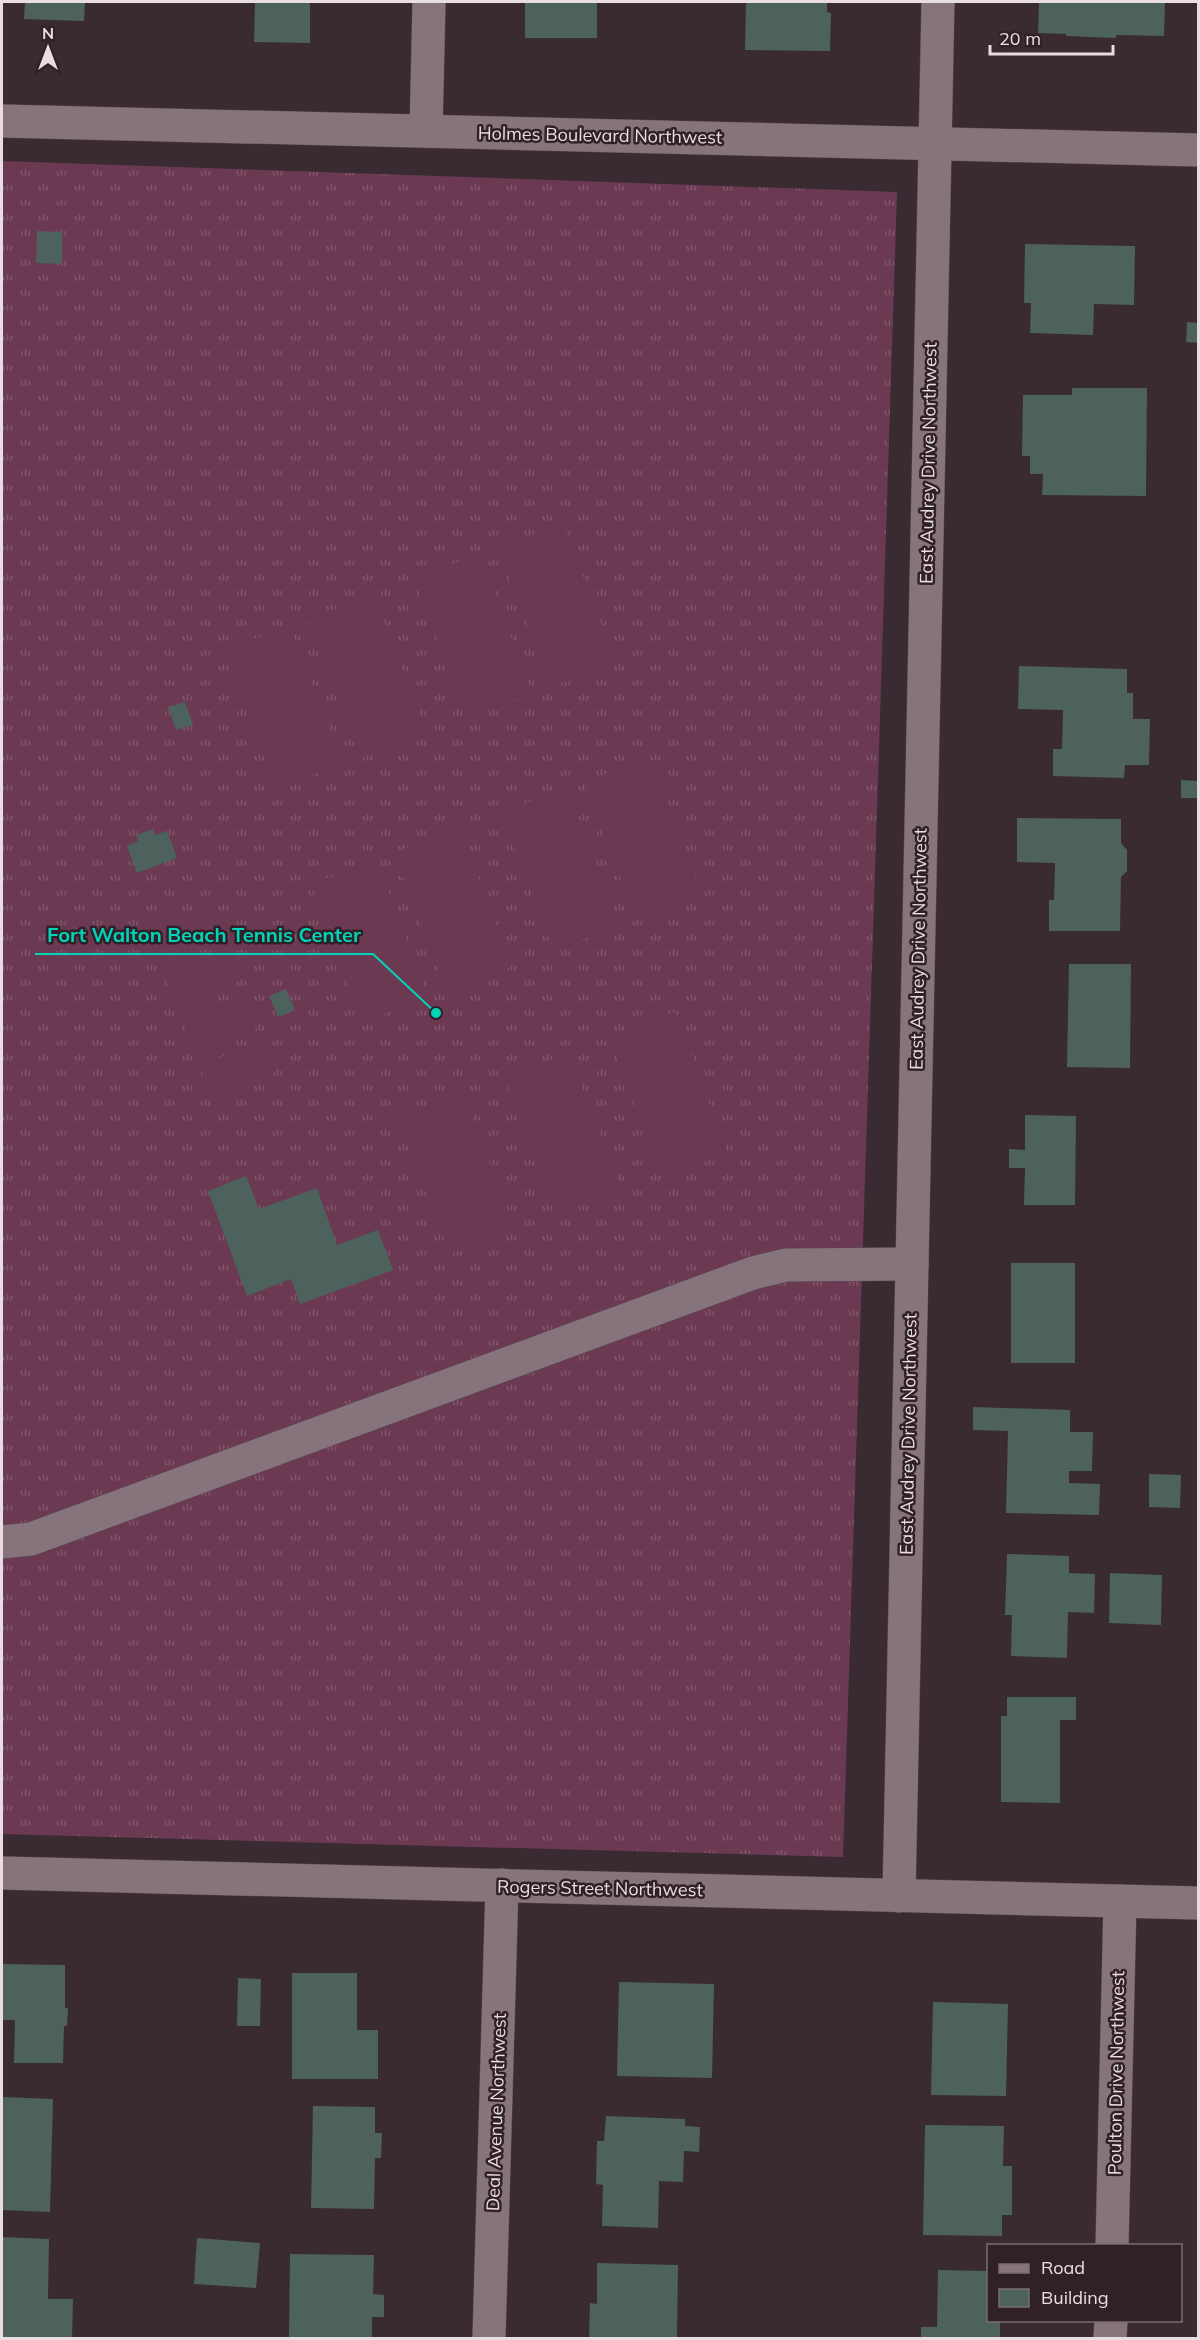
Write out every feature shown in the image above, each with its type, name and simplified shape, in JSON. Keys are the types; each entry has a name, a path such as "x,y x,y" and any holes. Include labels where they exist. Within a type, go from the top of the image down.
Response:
{"street":[{"path":"426,131 429,2"},
{"name":"East Audrey Drive Northwest","path":"898,1896 938,2"},
{"name":"Holmes Boulevard Northwest","path":"2,121 1198,150"},
{"path":"2,1542 32,1539 753,1273 786,1265 912,1264"},
{"name":"Rogers Street Northwest","path":"2,1873 1198,1903"},
{"name":"Deal Avenue Northwest","path":"489,2338 502,1885"},
{"name":"Poulton Drive Northwest","path":"1112,2244 1120,1901"},
{"path":"1110,2338 1111,2322"}],"green space":[{"path":"2,161 897,192 843,1857 2,1834"},
{"path":"563,524 616,662 550,687 498,548"},
{"path":"480,554 532,693 466,717 414,579"},
{"path":"374,595 426,733 360,758 308,619"},
{"path":"290,626 342,764 276,788 224,650"},
{"path":"650,757 702,895 636,920 584,782"},
{"path":"566,788 619,926 553,951 501,812"},
{"path":"460,828 512,966 447,991 394,853"},
{"path":"376,859 428,997 363,1022 311,884"},
{"path":"212,903 224,934 159,958 147,927"},
{"path":"228,949 240,981 176,1005 164,973"},
{"path":"246,995 258,1027 193,1051 181,1019"},
{"path":"675,1012 727,1150 661,1175 609,1037"},
{"path":"263,1041 275,1072 211,1096 199,1065"},
{"path":"569,1053 622,1191 556,1215 504,1077"},
{"path":"463,1092 515,1230 450,1254 397,1116"}],"building":[{"path":"25,2 85,2 84,21 24,19"},
{"path":"255,2 310,2 310,43 254,42"},
{"path":"525,2 597,2 597,38 525,38"},
{"path":"746,2 827,2 827,12 831,13 830,51 745,50"},
{"path":"1039,2 1165,2 1164,36 1116,35 1116,38 1038,33"},
{"path":"37,231 62,232 62,264 36,263"},
{"path":"1025,244 1135,246 1134,305 1094,304 1093,335 1030,333 1031,303 1024,303"},
{"path":"1187,322 1198,323 1198,343 1186,342"},
{"path":"1072,388 1147,388 1146,496 1042,495 1043,474 1030,474 1030,456 1022,456 1023,395 1072,395"},
{"path":"1019,666 1127,669 1127,693 1133,693 1133,719 1150,719 1149,765 1125,765 1124,778 1053,776 1053,749 1062,749 1063,710 1018,709"},
{"path":"185,702 193,725 176,730 168,707"},
{"path":"1181,780 1198,781 1198,798 1181,798"},
{"path":"1017,818 1121,819 1121,843 1127,850 1127,871 1121,877 1120,931 1049,931 1049,900 1054,900 1055,863 1017,862"},
{"path":"153,829 155,835 167,831 177,858 137,873 127,846 138,841 136,835"},
{"path":"1069,964 1131,964 1130,1068 1067,1067"},
{"path":"286,989 295,1010 278,1017 269,996"},
{"path":"1025,1115 1076,1116 1075,1205 1024,1205 1025,1168 1009,1168 1009,1149 1025,1150"},
{"path":"246,1176 259,1209 317,1188 337,1245 378,1230 393,1270 300,1304 291,1279 247,1296 208,1191"},
{"path":"1011,1263 1075,1263 1075,1363 1011,1363"},
{"path":"973,1407 1070,1410 1070,1432 1093,1432 1092,1471 1069,1471 1069,1483 1100,1484 1099,1515 1006,1513 1008,1431 973,1430"},
{"path":"1149,1474 1181,1475 1180,1508 1149,1507"},
{"path":"1007,1554 1069,1556 1069,1573 1095,1574 1094,1613 1068,1612 1067,1658 1011,1656 1012,1615 1005,1615"},
{"path":"1110,1573 1162,1575 1161,1625 1109,1623"},
{"path":"1007,1697 1076,1697 1076,1720 1060,1720 1060,1803 1001,1802 1001,1716 1007,1716"},
{"path":"2,1964 65,1965 65,2008 68,2008 67,2026 64,2026 63,2063 14,2063 15,2020 2,2020"},
{"path":"292,1973 357,1973 357,2030 378,2030 378,2079 292,2079"},
{"path":"238,1978 261,1979 260,2026 237,2026"},
{"path":"619,1982 714,1984 712,2078 617,2076"},
{"path":"933,2002 1008,2004 1006,2096 931,2095"},
{"path":"2,2097 53,2099 50,2212 2,2210"},
{"path":"313,2106 375,2107 375,2133 382,2133 381,2158 375,2158 374,2209 311,2208"},
{"path":"606,2116 685,2119 685,2126 700,2127 699,2152 684,2151 683,2182 659,2181 658,2228 602,2226 603,2185 596,2184 597,2141 604,2141"},
{"path":"925,2125 1004,2126 1003,2166 1012,2166 1012,2215 1002,2215 1002,2236 923,2235"},
{"path":"2,2237 49,2239 48,2299 73,2299 72,2338 2,2338"},
{"path":"197,2238 260,2243 256,2288 194,2284"},
{"path":"290,2254 374,2255 373,2294 384,2295 384,2317 372,2317 372,2338 289,2338"},
{"path":"597,2263 678,2265 677,2338 589,2338 590,2303 597,2304"},
{"path":"938,2270 987,2271 987,2322 1000,2322 1000,2338 921,2338 921,2327 937,2327"}],"place":[{"name":"Fort Walton Beach Tennis Center","path":"436,1013"}]}
